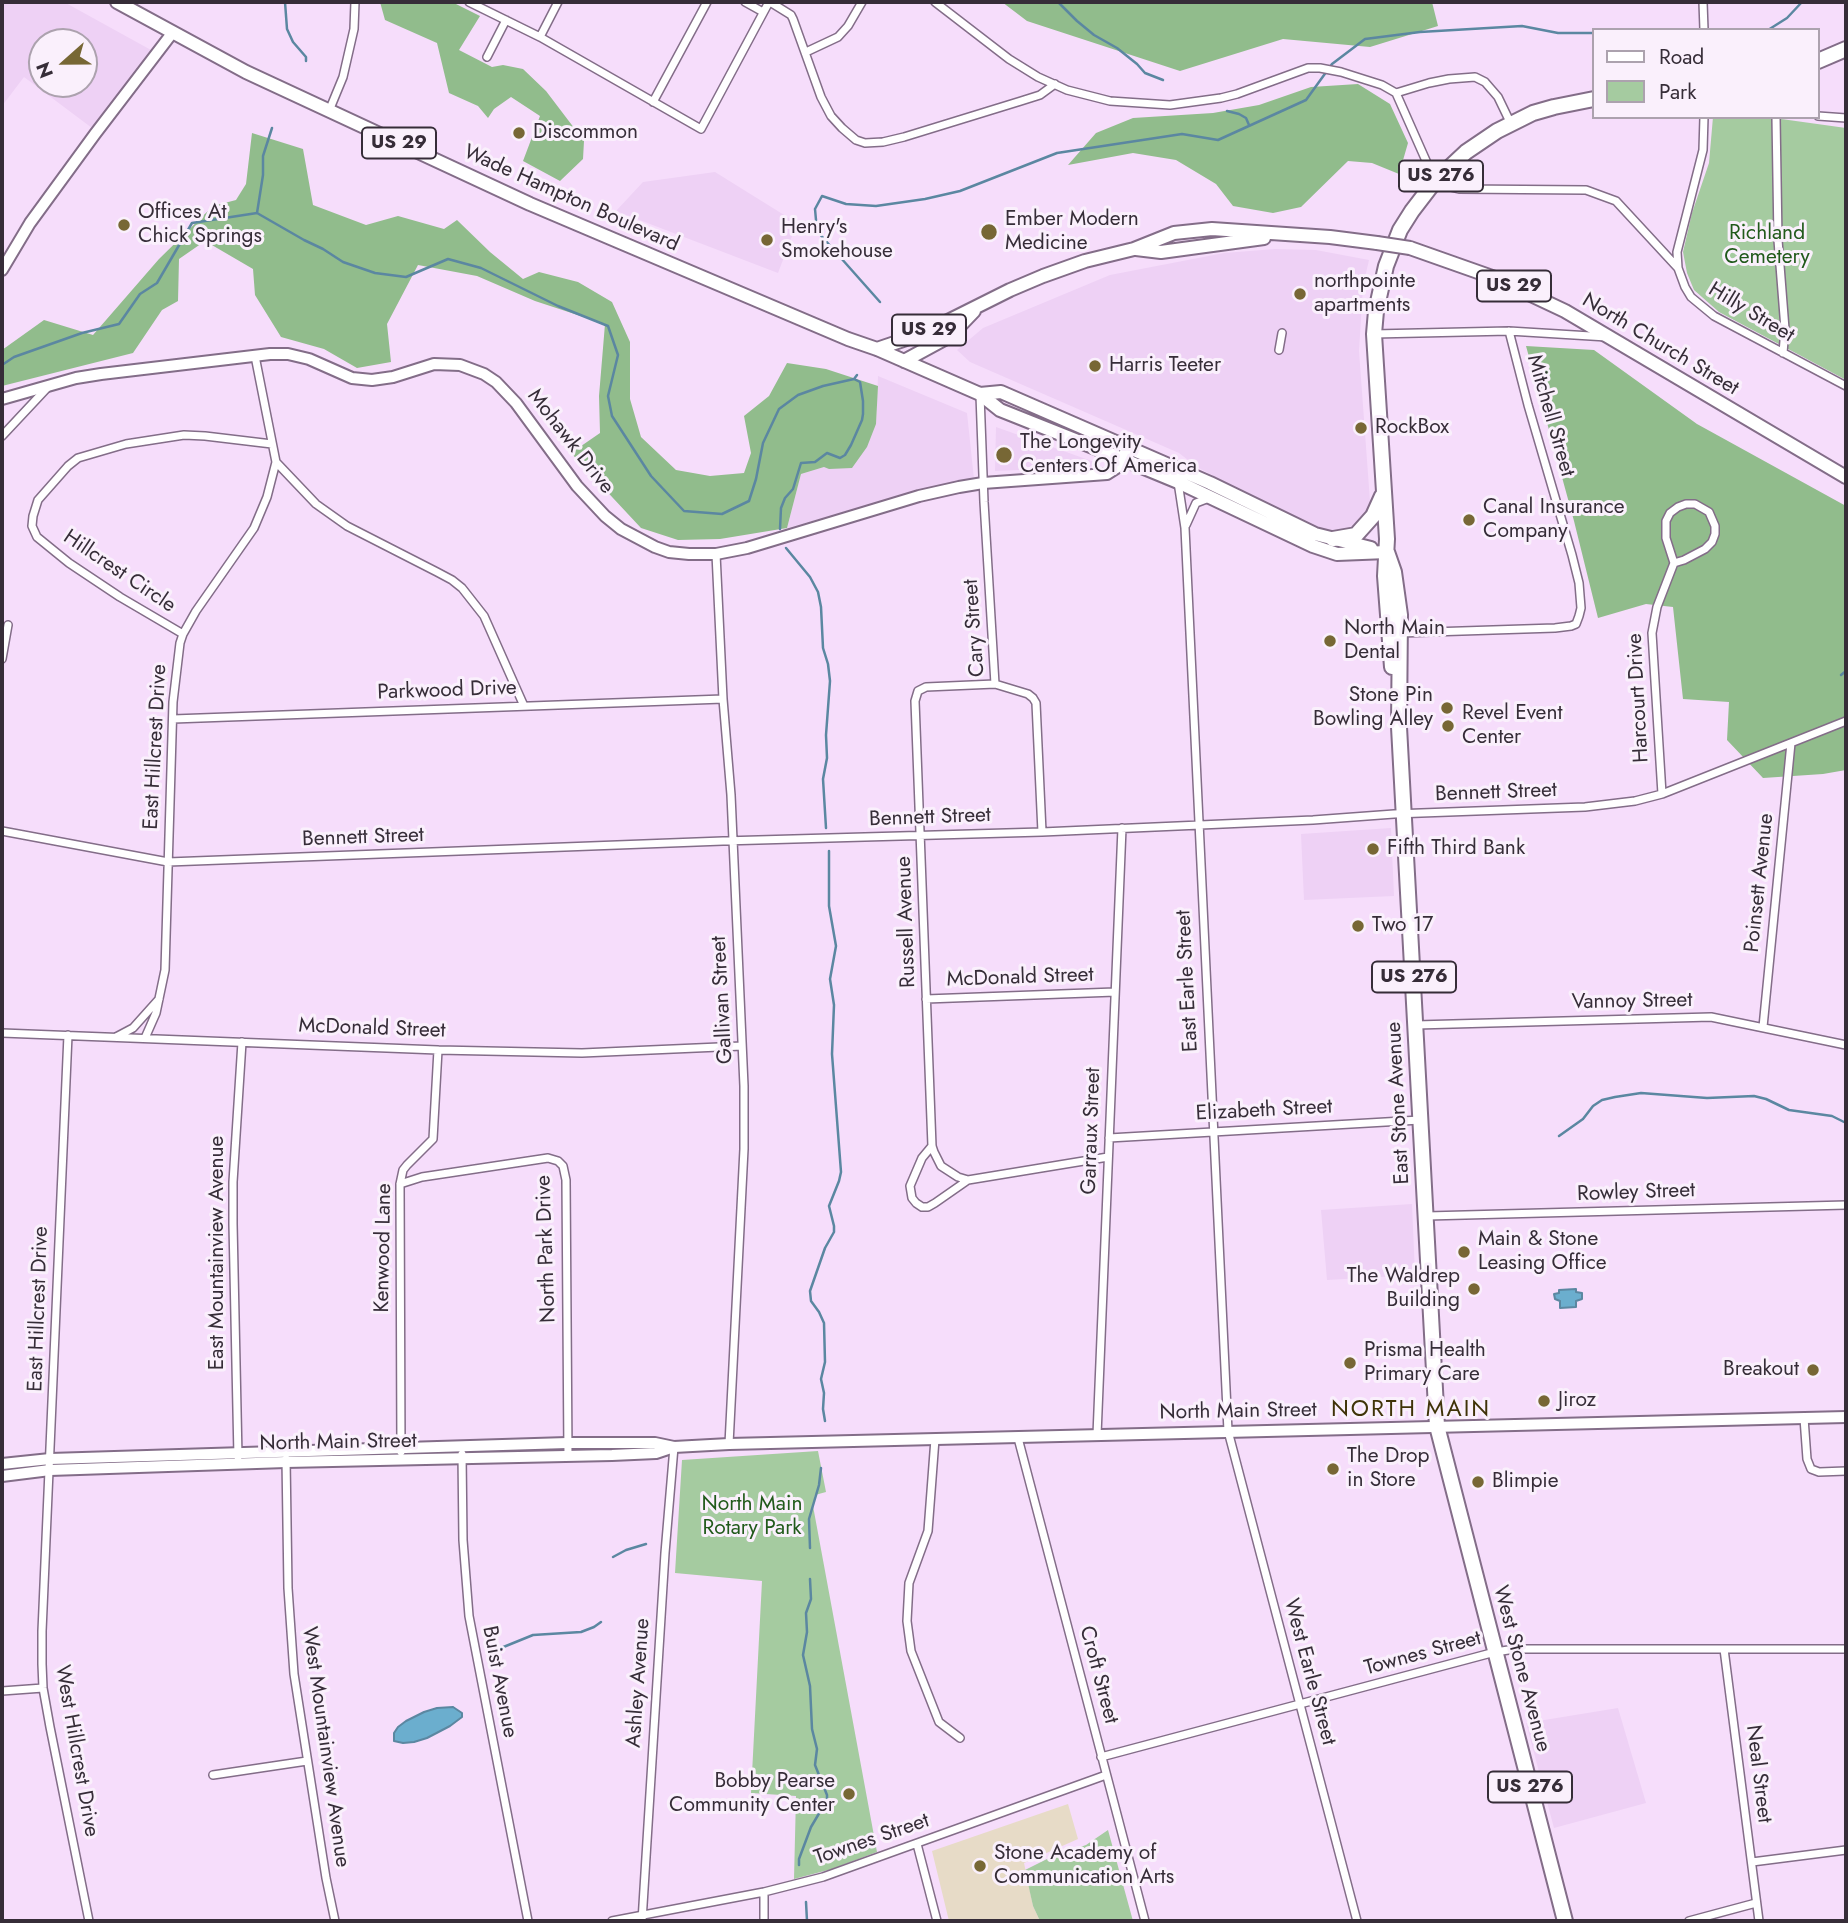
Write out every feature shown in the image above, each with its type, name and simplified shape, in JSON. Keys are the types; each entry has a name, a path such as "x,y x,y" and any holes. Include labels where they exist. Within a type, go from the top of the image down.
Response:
{"highway":[{"path":"1820,60 1846,49"},
{"name":"East Stone Avenue","path":"1398,694 1392,673 1388,629 1385,576 1387,552 1374,334 1385,266 1400,230 1412,211 1435,181 1466,152 1533,113 1592,99"},
{"path":"1333,539 1356,535 1373,516 1384,492"},
{"name":"East Stone Avenue","path":"1387,552 1394,572 1400,615 1399,727 1437,1426"},
{"name":"West Stone Avenue","path":"1437,1426 1565,1921"}],"main road":[{"name":"Wade Hampton Boulevard","path":"117,2 246,72 530,204 980,394 1000,410 1210,483 1299,527 1333,539 1387,552"},
{"name":"North Church Street","path":"877,349 924,333 1043,276 1086,261 1134,249 1174,233 1212,229 1377,243 1410,248 1495,278 1565,311 1846,477"},
{"path":"1176,250 1177,242 1184,240 1242,232"},
{"name":"North Church Street","path":"1134,249 1161,252 1257,240 1281,234"},
{"name":"North Church Street","path":"904,361 950,336 979,306"},
{"name":"Wade Hampton Boulevard","path":"1125,453 1178,482 1313,546 1337,554 1387,552"}],"street":[{"path":"330,111 340,86 354,29 355,2"},
{"path":"469,2 540,37 701,129 770,2 791,15 821,97 831,116 849,134 864,143 904,137 1009,105 1040,95 1055,84"},
{"path":"490,11 495,2"},
{"path":"540,37 558,2"},
{"path":"653,102 707,2"},
{"path":"746,2 763,12"},
{"path":"806,52 838,37 862,2"},
{"path":"935,2 1009,59 1055,84 1110,101 1170,105 1221,98 1300,70 1320,68 1382,85 1396,93 1435,181"},
{"path":"1704,28 1704,3 1715,2"},
{"path":"487,57 506,20"},
{"path":"2,270 38,212 173,32"},
{"path":"1396,93 1429,83 1475,77 1485,82 1498,97 1511,124"},
{"path":"1820,116 1846,118"},
{"path":"1678,268 1677,252 1703,150 1704,119"},
{"path":"1776,119 1778,240 1785,329 1783,353"},
{"name":"Hilly Street","path":"1435,181 1442,186 1459,189 1586,190 1616,201 1678,268 1691,297 1701,307 1846,386"},
{"path":"1374,334 1509,331 1611,338"},
{"name":"Mitchell Street","path":"1400,633 1555,628 1576,624 1580,616 1579,583 1509,331"},
{"path":"1279,350 1282,333"},
{"name":"Mohawk Drive","path":"2,399 76,378 255,356 288,354 309,359 352,377 372,380 393,377 434,363 460,365 474,369 496,382 516,403 576,486 621,529 669,552 701,555 747,548 919,496 983,483 1107,474 1118,467 1125,453"},
{"name":"East Hillcrest Drive","path":"145,1038 153,1024 165,970 173,719 176,673 183,634 254,528 267,497 276,462 255,356"},
{"path":"4,433 49,386"},
{"name":"Cary Street","path":"980,394 995,684 1028,694 1035,703 1042,832"},
{"path":"2,421 4,433"},
{"name":"Hillcrest Circle","path":"183,634 120,597 69,563 37,537 32,526 38,500 78,458 126,444 184,435 272,444"},
{"path":"276,462 316,504 347,526 462,588 484,616 524,706"},
{"name":"East Earle Street","path":"1178,482 1185,528 1228,1431"},
{"path":"1185,528 1196,503 1211,498"},
{"path":"1686,504 1703,507 1715,526 1712,542 1705,549 1674,562 1665,530 1670,513 1686,504"},
{"name":"Gallivan Street","path":"716,554 733,841 744,1149 729,1444"},
{"name":"Harcourt Drive","path":"1662,794 1651,633 1657,607 1674,562"},
{"path":"2,659 8,625"},
{"name":"Russell Avenue","path":"932,1146 915,701 918,691 926,687 995,684"},
{"name":"Parkwood Drive","path":"173,719 723,699"},
{"name":"Bennett Street","path":"2,831 168,862 1042,832 1313,820 1404,813 1585,807 1635,801 1662,794 1846,721"},
{"name":"Poinsett Avenue","path":"1763,1027 1791,743"},
{"name":"Garraux Street","path":"1097,1435 1122,828"},
{"name":"McDonald Street","path":"926,999 1115,992"},
{"path":"115,1037 133,1028 159,999"},
{"name":"Vannoy Street","path":"1416,1025 1711,1017 1846,1045"},
{"name":"McDonald Street","path":"2,1033 582,1053 742,1046"},
{"name":"East Hillcrest Drive","path":"50,1464 68,1035"},
{"name":"East Mountainview Avenue","path":"238,1459 233,1213 242,1042"},
{"name":"Kenwood Lane","path":"401,1460 400,1184 403,1170 433,1139 438,1049"},
{"name":"Elizabeth Street","path":"1109,1138 1420,1120"},
{"path":"932,1146 941,1166 968,1180"},
{"path":"932,1146 922,1158 910,1186 910,1193 922,1207 928,1207 968,1180 1108,1157"},
{"name":"North Park Drive","path":"400,1184 422,1177 548,1158 563,1166 566,1180 568,1457"},
{"name":"Rowley Street","path":"1427,1216 1846,1205"},
{"name":"North Main Street","path":"2,1464 238,1459 401,1448 567,1443 655,1443 674,1447 1846,1417"},
{"path":"1804,1418 1810,1467 1817,1471 1846,1471"},
{"name":"West Earle Street","path":"1228,1431 1357,1921"},
{"name":"Croft Street","path":"1018,1438 1145,1921"},
{"path":"935,1439 928,1531 909,1583 907,1621 911,1651 939,1722 960,1738"},
{"name":"Buist Avenue","path":"462,1446 463,1540 469,1616 528,1921"},
{"name":"North Main Street","path":"286,1457 401,1460 568,1457 656,1453 674,1447"},
{"name":"Ashley Avenue","path":"642,1918 674,1447"},
{"name":"West Mountainview Avenue","path":"286,1457 291,1651 335,1921"},
{"name":"North Main Street","path":"2,1476 50,1464"},
{"name":"West Hillcrest Drive","path":"50,1464 42,1631 43,1688 89,1921"},
{"name":"Townes Street","path":"1101,1757 1495,1652 1515,1649 1846,1649"},
{"name":"Neal Street","path":"1724,1649 1759,1921"},
{"path":"2,1691 43,1688"},
{"path":"213,1775 307,1761"},
{"name":"Townes Street","path":"612,1921 642,1918 823,1877 1106,1775"},
{"path":"917,1844 937,1921"},
{"path":"1752,1862 1846,1850"},
{"path":"764,1892 764,1921"},
{"path":"1689,1921 1756,1903"}],"shaded area":[{"path":"2,2 64,2 151,50 92,128 52,98 98,98 98,28 28,28 28,80 24,77 2,106"},
{"path":"715,172 797,223 778,273 616,211 643,182"},
{"path":"1275,249 1316,250 1369,260 1363,286 1359,351 1371,515 1355,532 1338,534 1308,526 1197,467 1179,453 970,362 957,350 983,328 1110,275 1224,253"},
{"path":"878,376 967,413 974,479 787,528 801,474 824,467 876,424"},
{"path":"996,427 1100,464 1089,467 995,471"},
{"path":"1391,828 1394,896 1304,900 1301,834"},
{"path":"1412,1204 1415,1275 1327,1280 1321,1210"},
{"path":"1618,1708 1646,1803 1554,1828 1526,1723"},
{"name":"Stone Academy of Communication Arts","path":"1068,1804 1078,1839 1024,1863 1033,1906 1040,1921 949,1921 932,1851"}],"green space":[{"path":"380,2 452,2 480,16 459,50 492,67 503,65 523,69 546,91 584,141 583,159 560,181 523,161 540,116 511,97 494,109 488,118 478,106 449,93 437,43 385,20"},
{"path":"1002,2 1432,2 1438,26 1370,47 1283,39 1180,71 1027,21"},
{"path":"1358,84 1390,104 1408,143 1399,174 1372,163 1348,161 1301,207 1273,213 1233,206 1216,184 1176,160 1133,153 1068,165 1096,133 1133,118 1213,113 1259,105 1311,87"},
{"name":"Richland Cemetery","path":"1713,119 1781,119 1846,128 1846,380 1719,312 1694,290 1683,252 1692,213 1709,163"},
{"path":"252,133 303,149 313,205 366,225 398,216 444,229 457,220 523,279 539,272 578,282 612,302 630,342 630,399 641,437 676,470 710,476 744,473 751,453 744,416 769,396 787,363 826,369 878,386 876,424 867,447 852,468 824,467 801,474 787,528 720,539 678,540 641,528 571,453 600,433 599,396 605,324 535,301 477,276 418,265 387,324 391,362 357,368 324,349 281,337 255,295 253,269 205,241 179,259 178,301 162,310 133,353 2,386 2,350 44,320 93,335 159,259 213,206 236,200 246,184"},
{"path":"1526,346 1594,350 1697,424 1846,506 1846,770 1763,778 1727,740 1729,702 1683,699 1673,607 1646,604 1598,618"},
{"name":"North Main Rotary Park","path":"818,1451 826,1492 815,1495 813,1506 877,1852 832,1869 794,1879 796,1796 751,1793 762,1581 675,1573 682,1460"},
{"path":"1108,1830 1133,1921 1040,1921 1033,1906 1025,1870 1086,1845"}],"water":[{"path":"1576,1289 1576,1292 1582,1293 1582,1299 1576,1301 1576,1307 1560,1308 1560,1301 1555,1299 1554,1294 1559,1293 1559,1290"},
{"path":"453,1707 462,1713 462,1717 450,1726 414,1742 394,1741 394,1733 406,1721 437,1708"}],"waterway":[{"path":"285,2 287,29 306,61"},
{"path":"1058,2 1094,35 1117,48 1145,73 1163,80"},
{"path":"1771,28 1787,18 1802,2"},
{"path":"880,302 817,231 815,209 822,196 846,204 876,206 960,191 1057,153 1182,134 1218,140 1306,100 1332,64 1365,39 1420,32 1522,26 1558,33 1592,33"},
{"path":"1227,111 1246,118 1249,125"},
{"path":"257,213 263,156 272,128"},
{"path":"2,365 14,357 82,333 119,324 140,294 157,283 192,223 257,213 343,262 375,273 406,277 448,259 481,268 558,306 608,326 618,355 608,396 612,416 651,476 684,511 722,514 749,501 763,443 779,409 798,395 854,379 857,375"},
{"path":"780,529 781,508 793,489 801,463 815,462 827,453 840,458 851,445 863,414 860,382 854,379"},
{"path":"786,548 810,577 818,592 821,607 823,648 830,681 827,758 823,779 826,828"},
{"path":"1841,675 1846,671"},
{"path":"825,1421 821,1379 825,1362 824,1323 811,1301 810,1291 825,1248 834,1232 829,1206 841,1172 832,1054 834,1005 830,979 836,946 829,906 829,851"},
{"path":"1559,1136 1583,1119 1593,1106 1602,1100 1641,1093 1707,1098 1754,1096 1789,1110 1832,1116 1846,1123"},
{"path":"810,1548 809,1519 821,1468"},
{"path":"613,1557 646,1544"},
{"path":"799,1865 811,1827 827,1800 815,1765 817,1749 812,1729 810,1686 803,1655 807,1632 806,1613 811,1599 810,1579"},
{"path":"494,1659 501,1648 533,1635 581,1632 601,1622"},
{"path":"806,1902 807,1921"}],"place":[{"name":"Discommon","path":"519,133"},
{"name":"Offices At Chick Springs","path":"124,225"},
{"name":"Ember Modern Medicine","path":"989,232"},
{"name":"Henry's Smokehouse","path":"767,240"},
{"name":"northpointe apartments","path":"1300,294"},
{"name":"Harris Teeter","path":"1095,366"},
{"name":"RockBox","path":"1361,428"},
{"name":"The Longevity Centers Of America","path":"1004,455"},
{"name":"Canal Insurance Company","path":"1469,520"},
{"name":"North Main Dental","path":"1330,641"},
{"name":"Stone Pin Bowling Alley","path":"1447,708"},
{"name":"Revel Event Center","path":"1448,726"},
{"name":"Fifth Third Bank","path":"1373,849"},
{"name":"Two 17","path":"1358,926"},
{"name":"Main & Stone Leasing Office","path":"1464,1252"},
{"name":"The Waldrep Building","path":"1474,1289"},
{"name":"Prisma Health Primary Care","path":"1350,1363"},
{"name":"Breakout","path":"1813,1370"},
{"name":"Jiroz","path":"1544,1401"},
{"name":"The Drop in Store","path":"1333,1469"},
{"name":"Blimpie","path":"1478,1482"},
{"name":"Bobby Pearse Community Center","path":"849,1794"},
{"name":"Stone Academy of Communication Arts","path":"980,1866"}],"district":[{"name":"NORTH MAIN","path":"1411,1410"}]}
